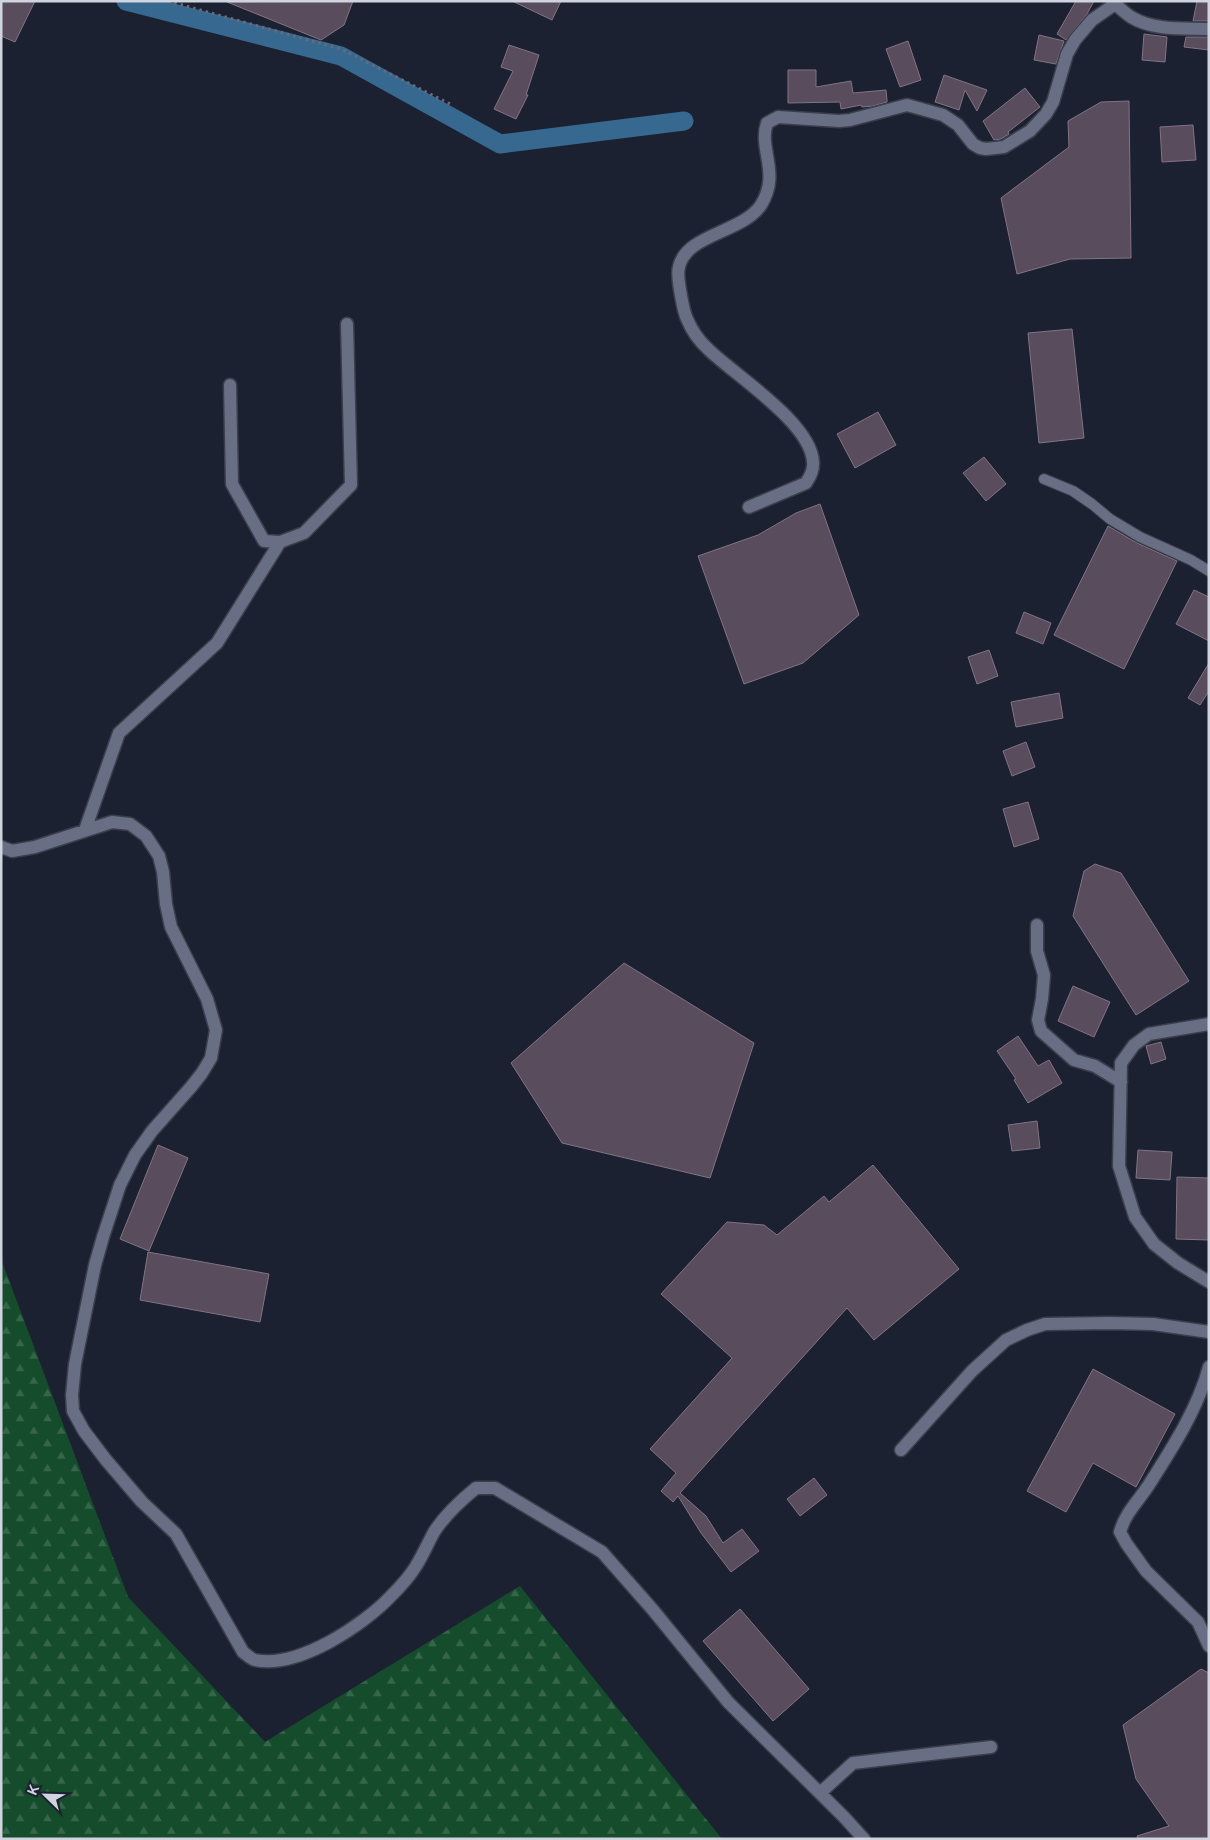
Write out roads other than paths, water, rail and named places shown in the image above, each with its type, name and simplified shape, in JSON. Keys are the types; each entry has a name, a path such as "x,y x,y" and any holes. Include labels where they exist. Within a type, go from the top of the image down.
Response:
{"street":[{"path":"749,507 806,483 812,470 813,456 804,439 779,408 708,350 695,335 683,307 678,268 682,257 690,248 742,222 761,205 770,179 770,166 764,131 767,123 778,117 839,122 907,104 932,111 951,120 973,144 980,148 1004,147 1030,131 1046,114 1053,102 1067,54 1075,40 1092,20 1115,3 1132,17 1161,27 1209,30"},
{"path":"230,385 232,484 264,542 280,542 304,533 352,484 347,324"},
{"path":"85,830 118,733 217,643 280,542"},
{"path":"1,847 12,851 35,847 112,822 130,824 146,836 159,856 171,927 207,999 216,1030 211,1058 202,1074 152,1132 136,1155 120,1185 95,1265 75,1364 72,1395 73,1411 84,1431 142,1502 176,1534 243,1652 254,1660 274,1661 294,1658 325,1644 359,1624 392,1596 416,1566 435,1531 458,1503 476,1488 495,1488 602,1552 653,1610 728,1702 864,1839"},
{"path":"1037,925 1037,952 1044,975 1038,1020 1041,1031 1074,1060 1096,1066 1121,1082"},
{"path":"1209,1024 1148,1034 1134,1045 1120,1063 1120,1166 1135,1217 1154,1244 1178,1263 1209,1282"},
{"path":"901,1450 972,1371 1006,1340 1027,1330 1045,1324 1110,1323 1152,1324 1209,1332"},
{"path":"1209,1367 1190,1415 1149,1485 1136,1504 1128,1511 1120,1532 1146,1571 1198,1622 1209,1646"},
{"path":"820,1793 853,1763 991,1747"}],"lane":[{"path":"1044,480 1078,494 1118,524 1140,537 1191,560 1209,571"}],"waterway":[{"path":"126,1 341,56 500,144 684,121"}]}
